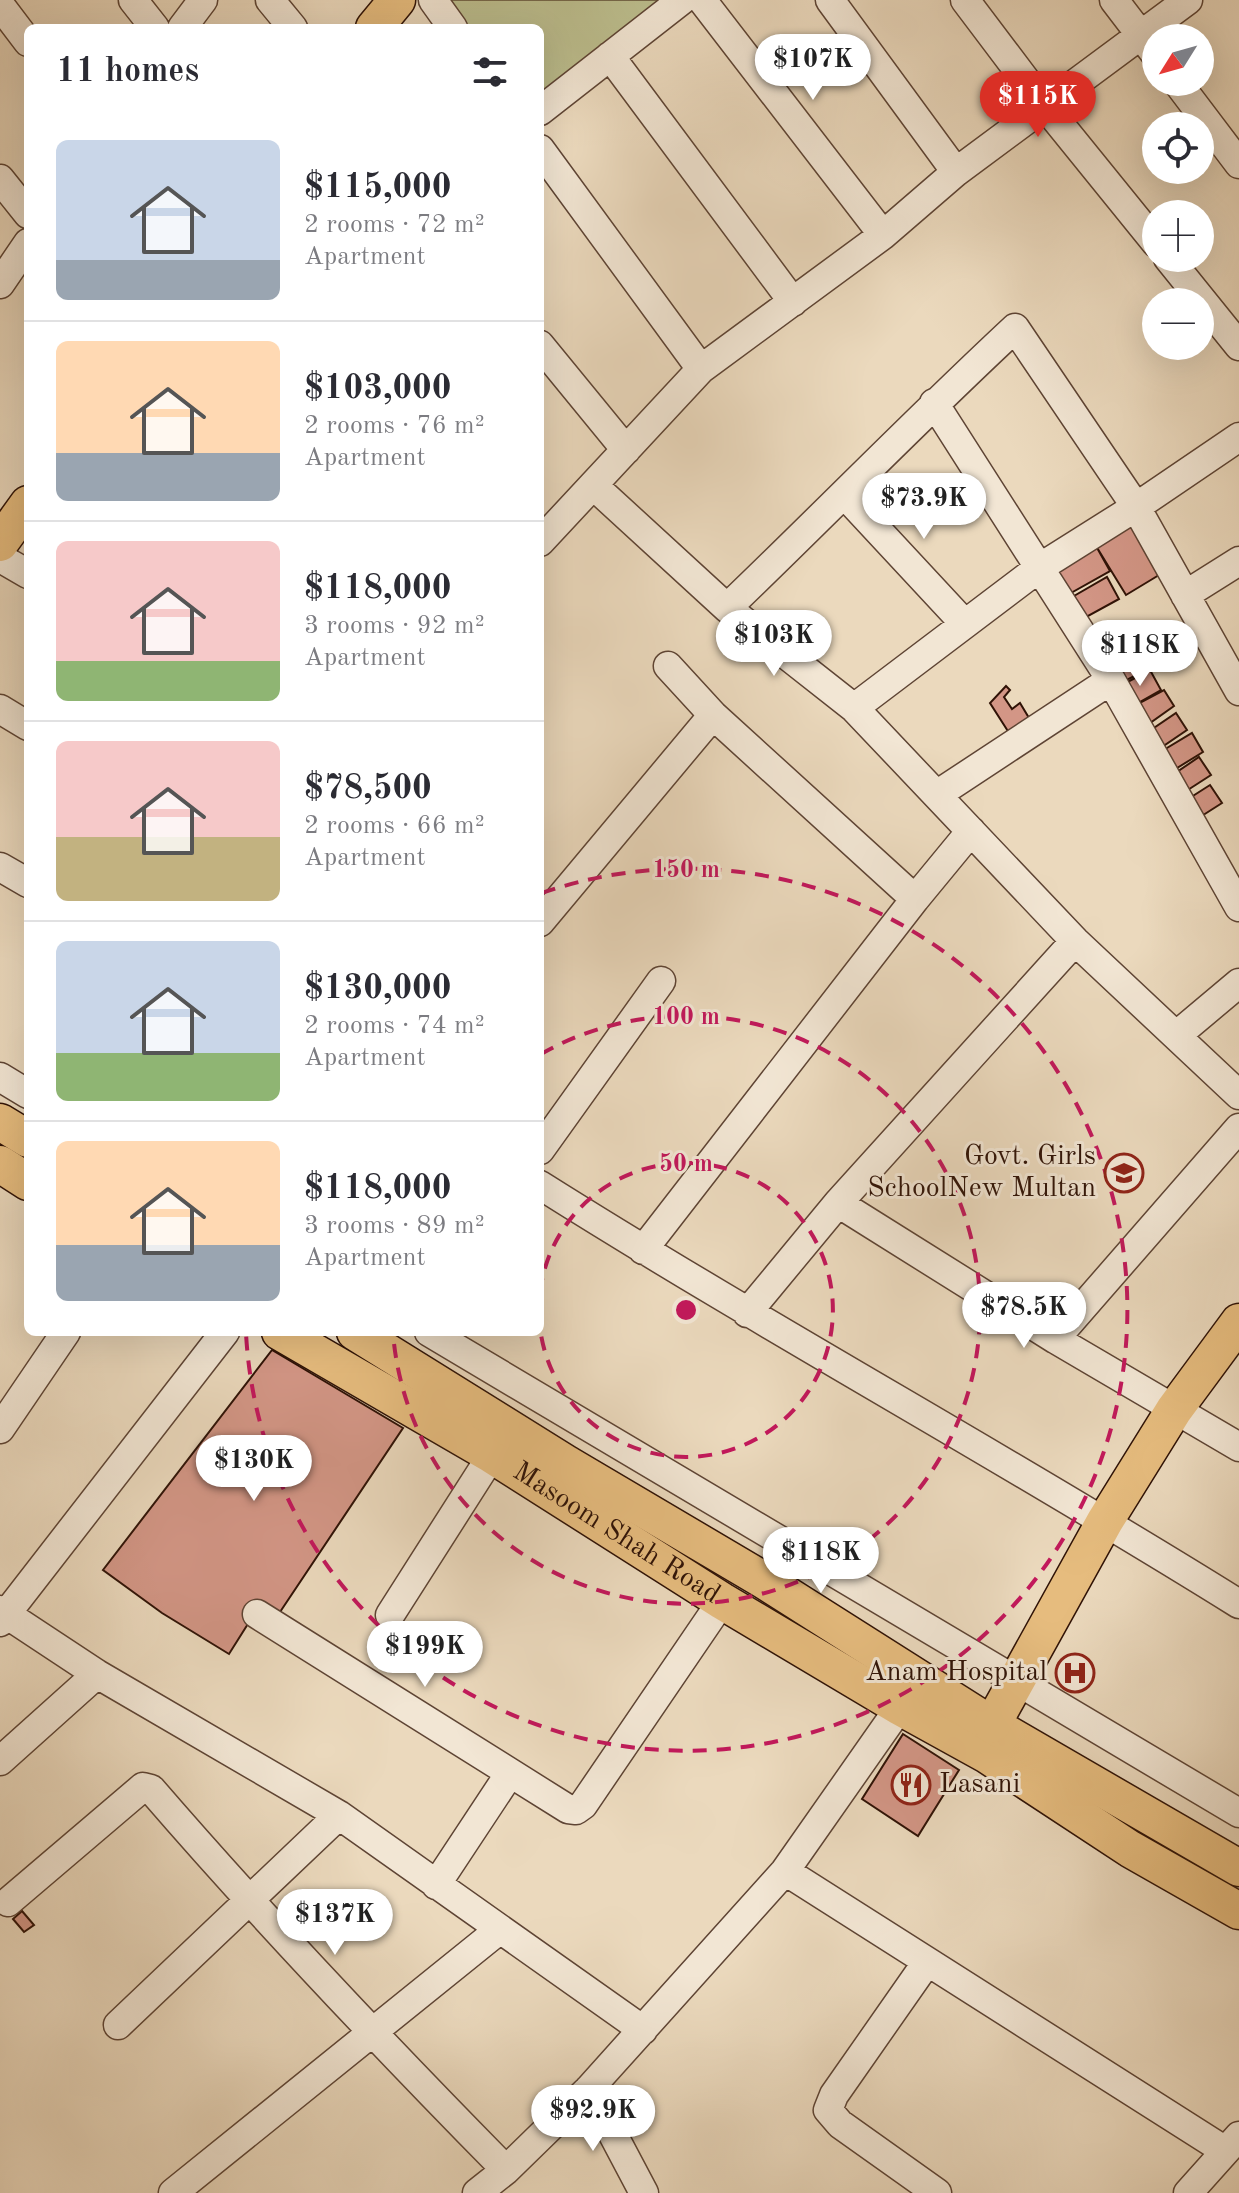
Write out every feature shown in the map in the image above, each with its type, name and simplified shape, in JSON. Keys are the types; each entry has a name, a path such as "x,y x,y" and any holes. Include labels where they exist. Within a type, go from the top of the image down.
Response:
{"main road":[{"path":"377,24 397,0"},
{"path":"0,543 24,510"},
{"path":"0,1122 24,1137"},
{"path":"992,1725 1105,1521 1174,1410 1239,1322"},
{"name":"Masoom Shah Road","path":"287,1336 492,1455 734,1607 900,1707 987,1755 1130,1849 1239,1911"},
{"name":"Masoom Shah Road","path":"367,1336 567,1464 765,1581 992,1725 1239,1868"},
{"path":"734,1607 765,1581"},
{"path":"1130,1849 1148,1814"}],"street":[{"path":"133,0 152,24"},
{"path":"185,24 203,0"},
{"path":"270,0 290,24"},
{"path":"433,0 450,24"},
{"path":"544,108 682,0"},
{"path":"702,0 883,235"},
{"path":"830,0 956,172"},
{"path":"965,0 1045,106 1142,226"},
{"path":"1114,0 1142,37"},
{"path":"1167,24 1188,0"},
{"path":"0,5 24,37"},
{"path":"544,538 701,369 883,235 956,172 1045,106 1142,49"},
{"path":"610,56 793,302"},
{"path":"1188,96 1239,164"},
{"path":"544,154 701,369"},
{"path":"0,179 24,209"},
{"path":"0,284 24,249"},
{"path":"1179,272 1239,346"},
{"path":"727,608 845,495 934,403 1015,328 1136,507 1238,688"},
{"path":"544,350 626,450"},
{"path":"934,403 1111,680 1239,907"},
{"path":"854,708 1039,568 1239,437"},
{"path":"594,486 727,608 854,708 1075,941 1239,1095"},
{"path":"845,495 964,623"},
{"path":"0,558 24,572"},
{"path":"1185,595 1239,561"},
{"path":"668,666 713,715 915,899"},
{"path":"938,794 1111,680"},
{"path":"0,709 24,724"},
{"path":"544,917 713,715"},
{"path":"643,1250 971,831"},
{"path":"0,867 24,881"},
{"path":"747,1313 838,1203 1075,941"},
{"path":"544,1144 661,981"},
{"path":"1177,1035 1239,983"},
{"path":"0,1077 24,1092"},
{"path":"1055,1339 1239,1128"},
{"path":"544,1188 747,1313 1105,1521 1239,1604"},
{"path":"838,1203 1055,1339 1239,1447"},
{"path":"0,1429 63,1336"},
{"path":"222,1336 2,1616 339,1815 643,2030"},
{"path":"335,1364 364,1336"},
{"path":"436,1336 1239,1813"},
{"path":"390,1615 492,1455"},
{"path":"257,1614 568,1809 576,1810 583,1805 734,1607"},
{"path":"0,1761 97,1674"},
{"path":"477,2193 506,2170 589,2089 785,1871 900,1707"},
{"path":"436,1885 510,1773"},
{"path":"8,1902 143,1787 151,1789 248,1902 371,2034 506,2170"},
{"path":"118,2025 339,1815"},
{"path":"785,1871 927,1962 1232,2143 1188,2193"},
{"path":"173,2193 499,1930"},
{"path":"927,1962 834,2095 828,2110 840,2124 937,2193"},
{"path":"589,2089 644,2193"}],"green space":[{"path":"434,0 664,0 544,119 544,24 451,24"}],"building":[{"path":"1134,523 1164,572 1126,595 1096,546"},
{"path":"1096,546 1110,571 1062,598 1048,573"},
{"path":"1107,577 1119,599 1079,621 1067,600"},
{"path":"1140,649 1150,668 1117,685 1107,665"},
{"path":"1150,670 1161,690 1131,707 1120,686"},
{"path":"1006,686 1010,690 1004,697 1012,709 1020,703 1032,723 1011,736 990,703"},
{"path":"1164,690 1174,706 1143,728 1130,708"},
{"path":"1176,713 1187,730 1156,751 1145,734"},
{"path":"1192,733 1203,752 1169,773 1157,754"},
{"path":"1199,757 1211,775 1180,795 1168,778"},
{"path":"1210,785 1222,803 1197,819 1185,801"},
{"path":"272,1350 403,1428 276,1618 258,1608 229,1654 162,1613 103,1570"},
{"name":"Lasani","path":"903,1734 959,1770 918,1836 862,1799"},
{"path":"22,1911 34,1925 24,1932 13,1919"}],"place":[{"name":"Govt. Girls SchoolNew Multan","path":"1124,1173"},
{"name":"Anam Hospital","path":"1075,1673"},
{"name":"Lasani","path":"911,1785"}]}
